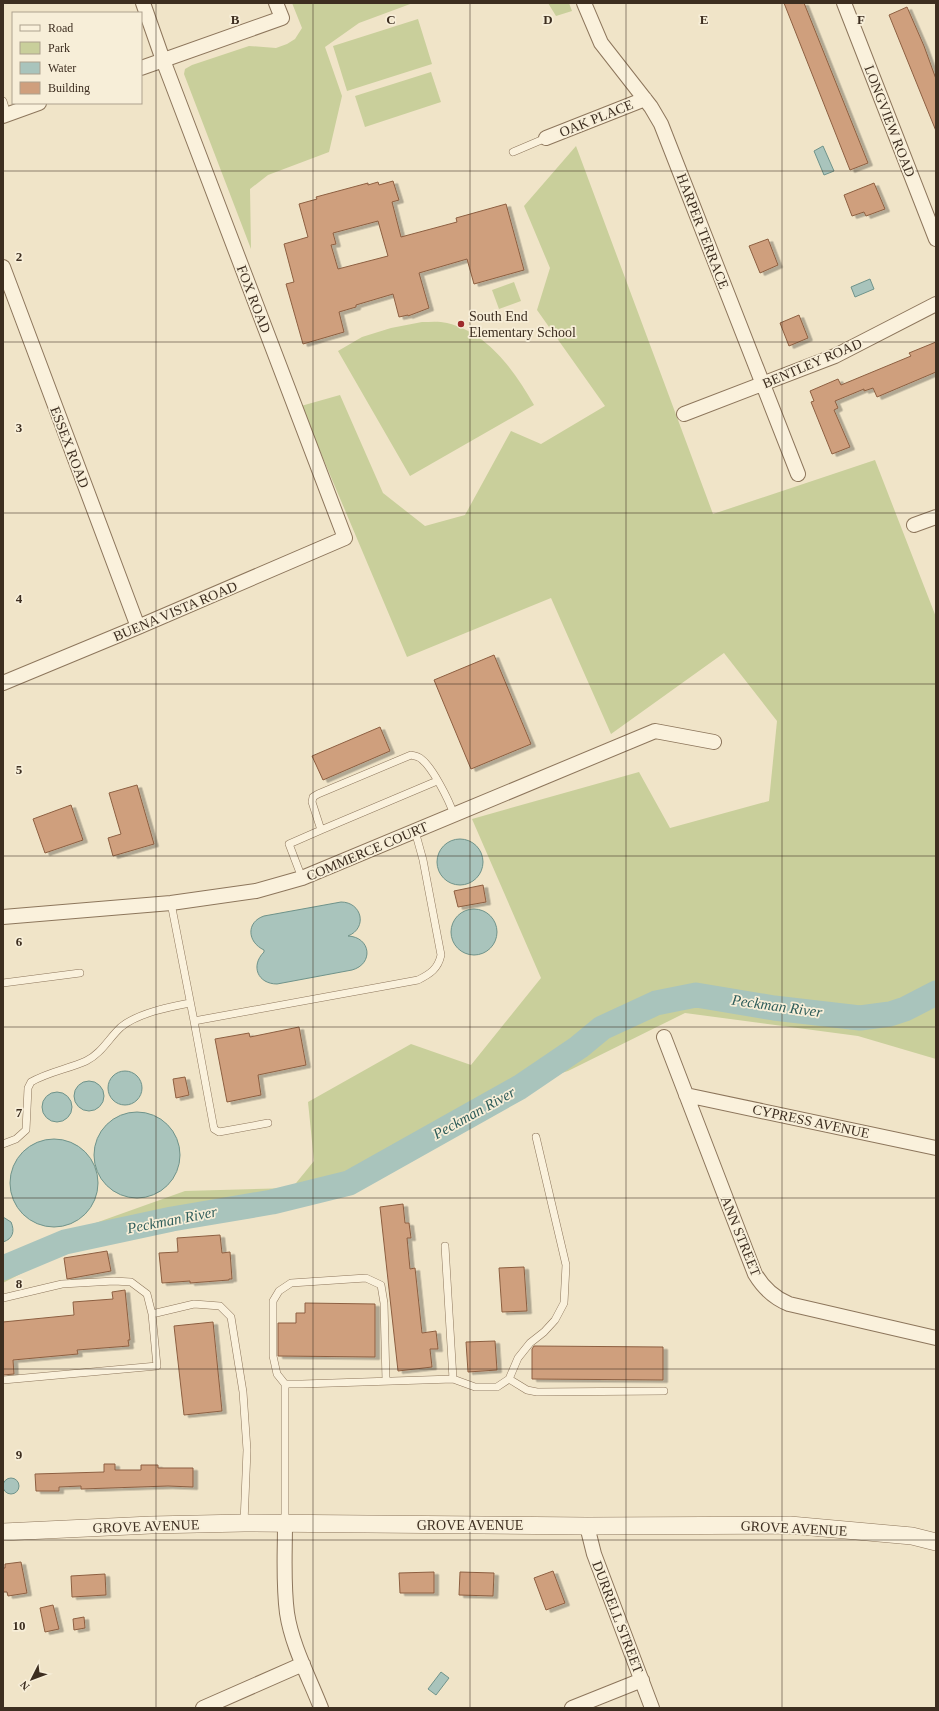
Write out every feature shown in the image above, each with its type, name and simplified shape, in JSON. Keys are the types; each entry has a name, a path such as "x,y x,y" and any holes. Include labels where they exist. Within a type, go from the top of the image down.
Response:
{"street":[{"name":"FOX ROAD","path":"143,3 163,60 346,538"},
{"path":"142,68 282,18 276,3"},
{"name":"HARPER TERRACE","path":"584,3 601,43 645,99 663,128 798,474"},
{"name":"LONGVIEW ROAD","path":"844,3 936,239"},
{"name":"OAK PLACE","path":"546,138 645,99"},
{"path":"4,110 34,104"},
{"name":"ESSEX ROAD","path":"3,267 138,627"},
{"name":"BENTLEY ROAD","path":"684,414 835,356 936,304"},
{"path":"914,525 936,516"},
{"name":"BUENA VISTA ROAD","path":"3,683 346,538"},
{"name":"COMMERCE COURT","path":"3,917 171,903 256,891 302,878 656,731 714,742"},
{"name":"ANN STREET","path":"664,1037 755,1274 767,1291 781,1301 789,1304 936,1338"},
{"name":"CYPRESS AVENUE","path":"686,1095 936,1148"},
{"name":"GROVE AVENUE","path":"3,1532 150,1525 244,1523 587,1526 790,1525 912,1536 936,1542"},
{"path":"285,1524 285,1583 287,1614 295,1642 321,1708"},
{"name":"DURRELL STREET","path":"587,1526 594,1554 652,1708"},
{"path":"203,1708 303,1664"},
{"path":"572,1708 642,1680"}],"lane":[{"path":"513,152 546,138"},
{"path":"321,830 312,802 313,797 411,755 419,757 426,763 448,800 454,815"},
{"path":"302,878 289,844 437,781"},
{"path":"194,1021 418,980 434,970 439,963 441,955 423,860 415,831"},
{"path":"171,903 214,1129 219,1132 268,1123"},
{"path":"3,983 80,973"},
{"path":"3,1144 16,1139 26,1130 28,1088 31,1082 86,1061 97,1054 122,1027 133,1020 165,1008 190,1004"},
{"path":"285,1384 453,1378 475,1388 497,1387 509,1379 518,1358 530,1343 544,1332 555,1320 564,1303 566,1265 536,1137"},
{"path":"445,1246 453,1378"},
{"path":"285,1524 285,1384 277,1374 273,1356 273,1301 279,1291 291,1284 366,1278 381,1285 384,1303 386,1381"},
{"path":"3,1298 62,1284 114,1281 131,1282 147,1294 152,1314 157,1366 3,1380"},
{"path":"152,1314 194,1304 220,1306 231,1317 243,1392 247,1450 244,1523"},
{"path":"509,1379 527,1390 537,1392 664,1390"}],"green space":[{"path":"292,3 413,3 359,23 325,47 342,96 329,152 268,175 250,189 251,249 184,74 185,69 192,65 249,46 276,48 295,39 302,28"},
{"path":"548,3 569,3 572,11 556,16"},
{"path":"418,19 432,64 347,91 333,46"},
{"path":"431,72 441,102 365,127 355,96"},
{"path":"576,146 713,514 875,460 936,617 936,1059 858,1036 685,1013 568,1071 546,1078 342,1195 250,1218 177,1228 62,1252 3,1283 3,1256 185,1191 292,1188 314,1161 308,1102 411,1044 471,1065 541,978 472,819 639,772 670,828 769,801 777,721 724,653 611,734 551,598 407,657 301,406 340,395 383,493 425,526 465,515 511,431 541,444 605,406 537,310 550,268 524,206"},
{"path":"514,282 521,301 499,309 492,290"},
{"path":"422,322 444,322 462,328 475,335 487,344 508,366 534,405 410,476 338,351 362,337 391,328"}],"water":[{"path":"823,146 834,171 824,175 814,151"},
{"path":"870,279 874,289 855,297 851,287"},
{"path":"460,839 473,843 479,849 483,862 479,875 473,881 460,885 447,881 441,875 437,862 441,849 447,843"},
{"path":"341,902 354,906 360,916 358,927 348,936 361,941 367,951 364,962 359,967 352,970 277,984 270,983 261,978 258,973 257,963 264,950 254,942 251,932 254,923 258,919 264,916"},
{"path":"474,909 487,913 493,919 497,932 493,945 487,951 474,955 461,951 455,945 451,932 455,919 461,913"},
{"path":"122,1071 128,1071 132,1072 139,1078 142,1088 141,1095 135,1102 128,1105 122,1105 118,1104 111,1098 108,1091 108,1085 109,1081 115,1074"},
{"path":"89,1081 100,1085 104,1096 100,1107 89,1111 78,1107 74,1096 78,1085"},
{"path":"57,1092 68,1096 72,1107 68,1118 57,1122 46,1118 42,1107 46,1096"},
{"path":"129,1112 145,1112 154,1115 168,1124 177,1138 180,1147 180,1163 177,1172 168,1186 154,1195 145,1198 129,1198 113,1191 106,1186 101,1179 94,1163 94,1147 101,1131 106,1124 113,1119"},
{"path":"54,1139 71,1142 85,1152 95,1166 98,1183 95,1200 85,1214 71,1224 54,1227 37,1224 23,1214 13,1200 10,1183 13,1166 23,1152 37,1142"},
{"path":"3,1217 11,1222 13,1231 11,1237 3,1242"},
{"path":"11,1478 17,1480 19,1486 17,1492 11,1494 5,1492 3,1486 5,1480"},
{"path":"441,1672 449,1678 436,1695 428,1689"}],"building":[{"path":"784,3 804,3 868,163 850,170"},
{"path":"907,7 936,79 936,131 889,15"},
{"path":"393,181 399,200 392,202 401,237 457,222 456,218 506,204 524,270 474,284 467,259 419,273 429,308 408,316 399,317 393,294 356,305 356,307 339,312 344,332 303,344 286,284 294,282 284,244 308,237 299,204 317,199 316,197 368,183 368,185 378,182 379,185","holes":["378,221 388,256 338,269 331,245 336,244 333,233"]},
{"path":"874,183 885,209 866,216 864,212 852,216 844,195"},
{"path":"768,239 778,265 760,273 749,246"},
{"path":"799,315 808,338 789,346 780,323"},
{"path":"936,342 936,372 877,397 873,388 864,391 864,389 835,401 838,408 834,410 850,447 832,454 811,402 814,401 810,391 838,379 841,385 911,356 909,353"},
{"path":"494,655 531,744 471,769 434,680"},
{"path":"380,727 390,751 323,780 312,756"},
{"path":"137,785 154,844 113,856 108,838 121,834 109,793"},
{"path":"71,805 83,840 45,853 33,819"},
{"path":"483,885 486,902 458,907 454,891"},
{"path":"299,1027 306,1065 258,1075 261,1095 227,1102 215,1039 249,1033 250,1037"},
{"path":"185,1077 189,1095 176,1098 173,1079"},
{"path":"403,1204 405,1223 409,1223 411,1238 407,1238 410,1269 415,1268 422,1333 436,1331 438,1349 430,1349 432,1367 398,1371 380,1207"},
{"path":"220,1235 222,1253 230,1252 232,1279 190,1283 190,1281 162,1283 159,1253 178,1252 177,1238"},
{"path":"107,1251 111,1271 67,1279 64,1258"},
{"path":"524,1267 527,1311 502,1312 499,1268"},
{"path":"125,1290 130,1340 128,1340 129,1346 77,1350 78,1354 13,1360 14,1374 3,1375 3,1322 74,1315 73,1302 113,1299 112,1292"},
{"path":"305,1303 375,1304 375,1357 278,1356 278,1323 296,1323 296,1313 305,1313"},
{"path":"213,1322 222,1411 184,1415 174,1326"},
{"path":"495,1341 497,1370 468,1372 466,1342"},
{"path":"534,1346 663,1347 663,1380 532,1379 532,1349"},
{"path":"104,1464 115,1464 115,1470 141,1470 141,1465 158,1465 158,1468 193,1468 193,1487 168,1486 81,1489 81,1486 59,1487 59,1491 36,1491 35,1474 104,1472"},
{"path":"21,1562 27,1593 8,1596 7,1592 3,1592 3,1568 5,1568 5,1564"},
{"path":"553,1571 565,1603 546,1610 534,1578"},
{"path":"434,1572 434,1593 400,1593 399,1573"},
{"path":"460,1572 494,1573 493,1596 459,1595"},
{"path":"105,1574 106,1595 72,1597 71,1576"},
{"path":"53,1605 59,1629 45,1632 40,1608"},
{"path":"84,1617 85,1628 74,1630 73,1619"}],"waterway":[{"name":"Peckman River","path":"3,1268 65,1242 172,1219 272,1202 349,1183 520,1087 579,1047 602,1028 656,1003 696,995 774,1008 860,1018 890,1014 905,1009 936,993"}],"place":[{"name":"South End Elementary School","path":"461,324"}]}
